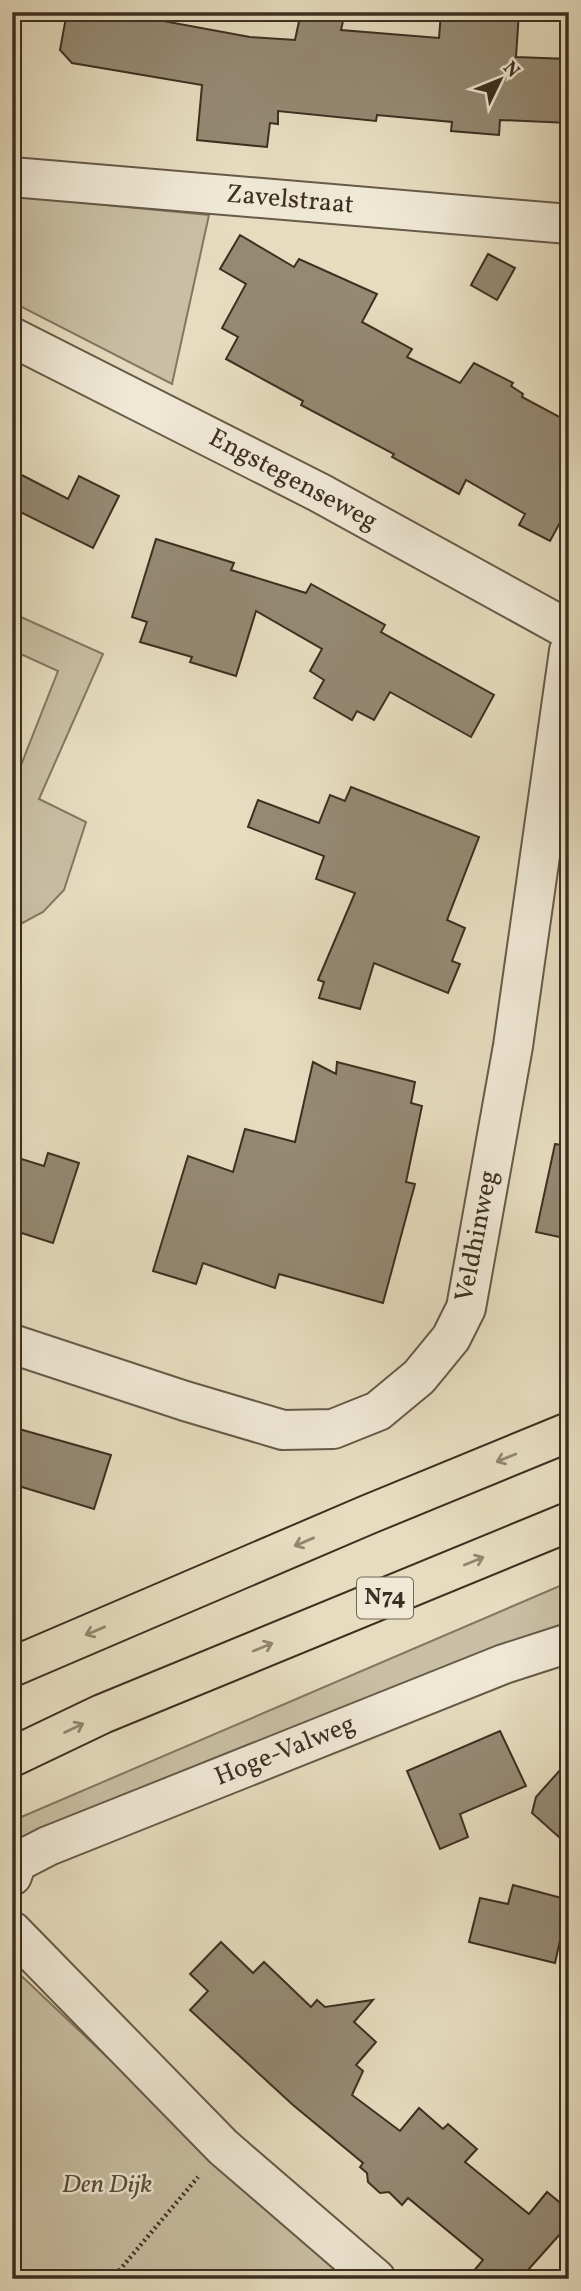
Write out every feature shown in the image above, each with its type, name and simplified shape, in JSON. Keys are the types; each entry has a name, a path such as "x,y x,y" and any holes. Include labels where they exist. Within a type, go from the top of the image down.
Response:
{"highway":[{"path":"12,1667 569,1432"},
{"name":"N74","path":"12,1757 102,1714 569,1522"}],"street":[{"name":"Zavelstraat","path":"12,177 569,224"},
{"name":"Engstegenseweg","path":"12,337 320,493 569,630"},
{"name":"Veldhinweg","path":"12,1344 283,1430 333,1429 379,1412 419,1377 451,1339 466,1308 513,1046 569,651"},
{"name":"Hoge-Valweg","path":"12,1876 17,1862 48,1846 504,1664 569,1643"},
{"path":"12,1931 223,2147 376,2279"}],"path":[{"path":"113,2279 223,2147"}],"green space":[{"path":"12,196 209,215 172,384 12,302"},
{"path":"12,613 103,654 39,799 86,822 64,890 43,912 13,928 12,788 58,671 12,650"},
{"path":"569,1582 569,1628 12,1855 12,1821"},
{"name":"Den Dijk","path":"12,1967 218,2162 358,2279 12,2279"}],"building":[{"path":"67,12 164,12 163,21 250,37 295,40 301,12 345,12 341,30 439,38 441,12 519,12 516,57 569,59 569,123 500,120 499,135 451,131 452,122 377,115 376,121 278,111 278,124 270,123 267,147 197,140 202,85 72,63 60,50"},
{"path":"240,235 294,267 299,259 377,294 362,322 412,349 407,357 460,383 474,363 513,383 511,386 523,394 522,397 569,422 569,506 550,541 519,525 525,514 466,480 459,494 392,457 394,454 301,405 303,401 226,359 238,337 222,328 246,284 220,269"},
{"path":"488,254 515,268 497,300 471,285"},
{"path":"12,470 68,499 79,476 119,496 93,548 12,508"},
{"path":"156,539 234,563 231,570 306,593 311,584 385,625 381,632 494,695 471,737 390,692 374,720 357,711 352,720 314,698 324,680 310,671 322,649 256,611 236,676 190,662 192,657 140,642 147,622 132,617"},
{"path":"351,787 479,837 447,920 465,928 452,961 460,964 448,993 374,963 360,1009 319,998 324,982 318,980 355,893 316,879 324,856 248,827 258,800 319,823 330,795 345,801"},
{"path":"313,1062 336,1074 337,1062 415,1082 411,1103 422,1106 406,1182 415,1184 383,1303 279,1274 275,1288 203,1263 196,1284 153,1271 188,1156 233,1172 245,1129 295,1142"},
{"path":"555,1144 569,1146 569,1239 536,1232"},
{"path":"48,1153 79,1163 53,1243 12,1230 12,1156 44,1166"},
{"path":"12,1427 111,1455 94,1509 12,1484"},
{"path":"500,1731 526,1786 460,1814 468,1837 440,1849 407,1771"},
{"path":"569,1760 569,1846 532,1813 536,1797"},
{"path":"513,1885 569,1900 555,1963 469,1942 480,1898 508,1904"},
{"path":"221,1942 253,1973 264,1962 311,2007 317,2000 325,2007 373,2000 354,2022 376,2042 356,2065 363,2071 352,2095 400,2131 419,2108 443,2129 448,2124 477,2149 465,2162 529,2214 547,2192 569,2210 569,2224 520,2279 467,2279 483,2260 408,2198 402,2205 389,2192 380,2193 368,2182 367,2173 360,2167 363,2163 293,2105 190,2010 208,1991 190,1974"}]}
